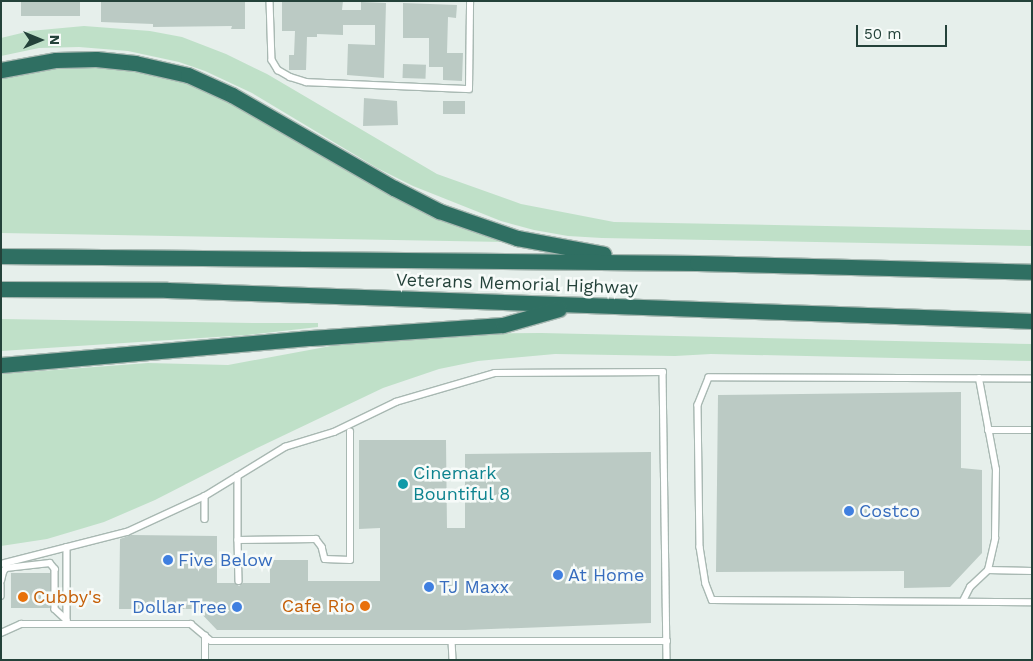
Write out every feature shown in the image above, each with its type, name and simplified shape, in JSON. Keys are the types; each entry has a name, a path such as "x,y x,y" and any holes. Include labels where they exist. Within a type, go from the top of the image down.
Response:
{"highway":[{"path":"1,70 56,60 88,59 135,63 173,71 232,94 394,188 440,210 487,229 575,250 697,263"},
{"name":"Veterans Memorial Highway","path":"1,256 697,263 1032,272"},
{"name":"Veterans Memorial Highway","path":"1,289 167,290 1032,321"},
{"path":"1,365 311,338 503,325 572,305"}],"lane":[{"path":"270,1 272,60 278,70 290,77 306,82 469,89 470,1"},
{"path":"1,564 127,532 206,496 285,447 334,432 396,402 495,373 663,372 667,660"},
{"path":"1032,379 709,378 698,405 700,547 706,584 712,600 1032,602"},
{"path":"963,601 970,587 988,570 995,539 996,478 979,379"},
{"path":"988,430 1032,430"},
{"path":"238,540 316,539 322,547 325,559 350,560 350,432"},
{"path":"238,476 239,581"},
{"path":"206,496 206,519"},
{"path":"67,547 67,622"},
{"path":"1,581 6,568 50,563 55,569 55,609 67,622"},
{"path":"988,570 1032,571"},
{"path":"1,585 1,596"},
{"path":"1,632 21,624 67,622 191,624 211,641 667,641"},
{"path":"205,636 205,660"},
{"path":"452,641 452,660"}],"green space":[{"path":"84,26 150,31 182,37 226,54 267,74 437,174 521,204 614,222 1032,230 1032,246 602,238 568,236 534,230 501,221 413,186 377,168 252,93 205,71 179,62 128,51 79,47 39,48 1,56 1,38 30,31"},
{"path":"109,65 178,77 221,93 505,242 1,233 1,78 15,73 51,67"},
{"path":"1,319 318,323 318,327 247,335 1,351"},
{"path":"541,333 1032,344 1032,361 711,354 675,356 555,354 478,361 439,369 383,388 249,452 155,500 104,522 47,539 1,546 1,374 148,363 228,365 347,343 452,334"}],"building":[{"path":"21,1 80,1 80,16 21,16"},
{"path":"101,1 245,1 245,29 231,29 232,26 153,27 153,24 101,22"},
{"path":"282,1 343,1 342,10 361,10 361,2 386,3 384,78 347,75 348,44 375,45 375,25 343,25 343,35 317,34 317,37 307,37 306,70 289,70 289,55 294,55 295,31 282,31"},
{"path":"403,3 457,5 456,18 448,17 447,53 463,53 462,81 443,80 443,67 429,67 429,38 403,38"},
{"path":"403,64 426,65 425,79 403,78"},
{"path":"364,98 397,101 398,125 363,126"},
{"path":"443,101 465,101 465,114 443,114"},
{"name":"Costco","path":"961,392 961,468 982,470 982,553 950,587 904,588 904,571 716,572 718,395"},
{"path":"359,440 446,440 447,528 465,528 465,454 651,452 651,623 465,630 217,630 197,609 119,609 120,539 131,535 217,536 217,583 235,583 239,586 243,583 270,583 270,560 308,560 308,581 380,581 380,528 359,529"},
{"path":"11,573 50,573 50,608 11,608"}],"place":[{"name":"Cinemark Bountiful 8","path":"403,484"},
{"name":"Costco","path":"849,511"},
{"name":"Five Below","path":"168,560"},
{"name":"At Home","path":"558,575"},
{"name":"TJ Maxx","path":"429,587"},
{"name":"Cubby's","path":"23,597"},
{"name":"Cafe Rio","path":"365,606"},
{"name":"Dollar Tree","path":"237,607"}]}
